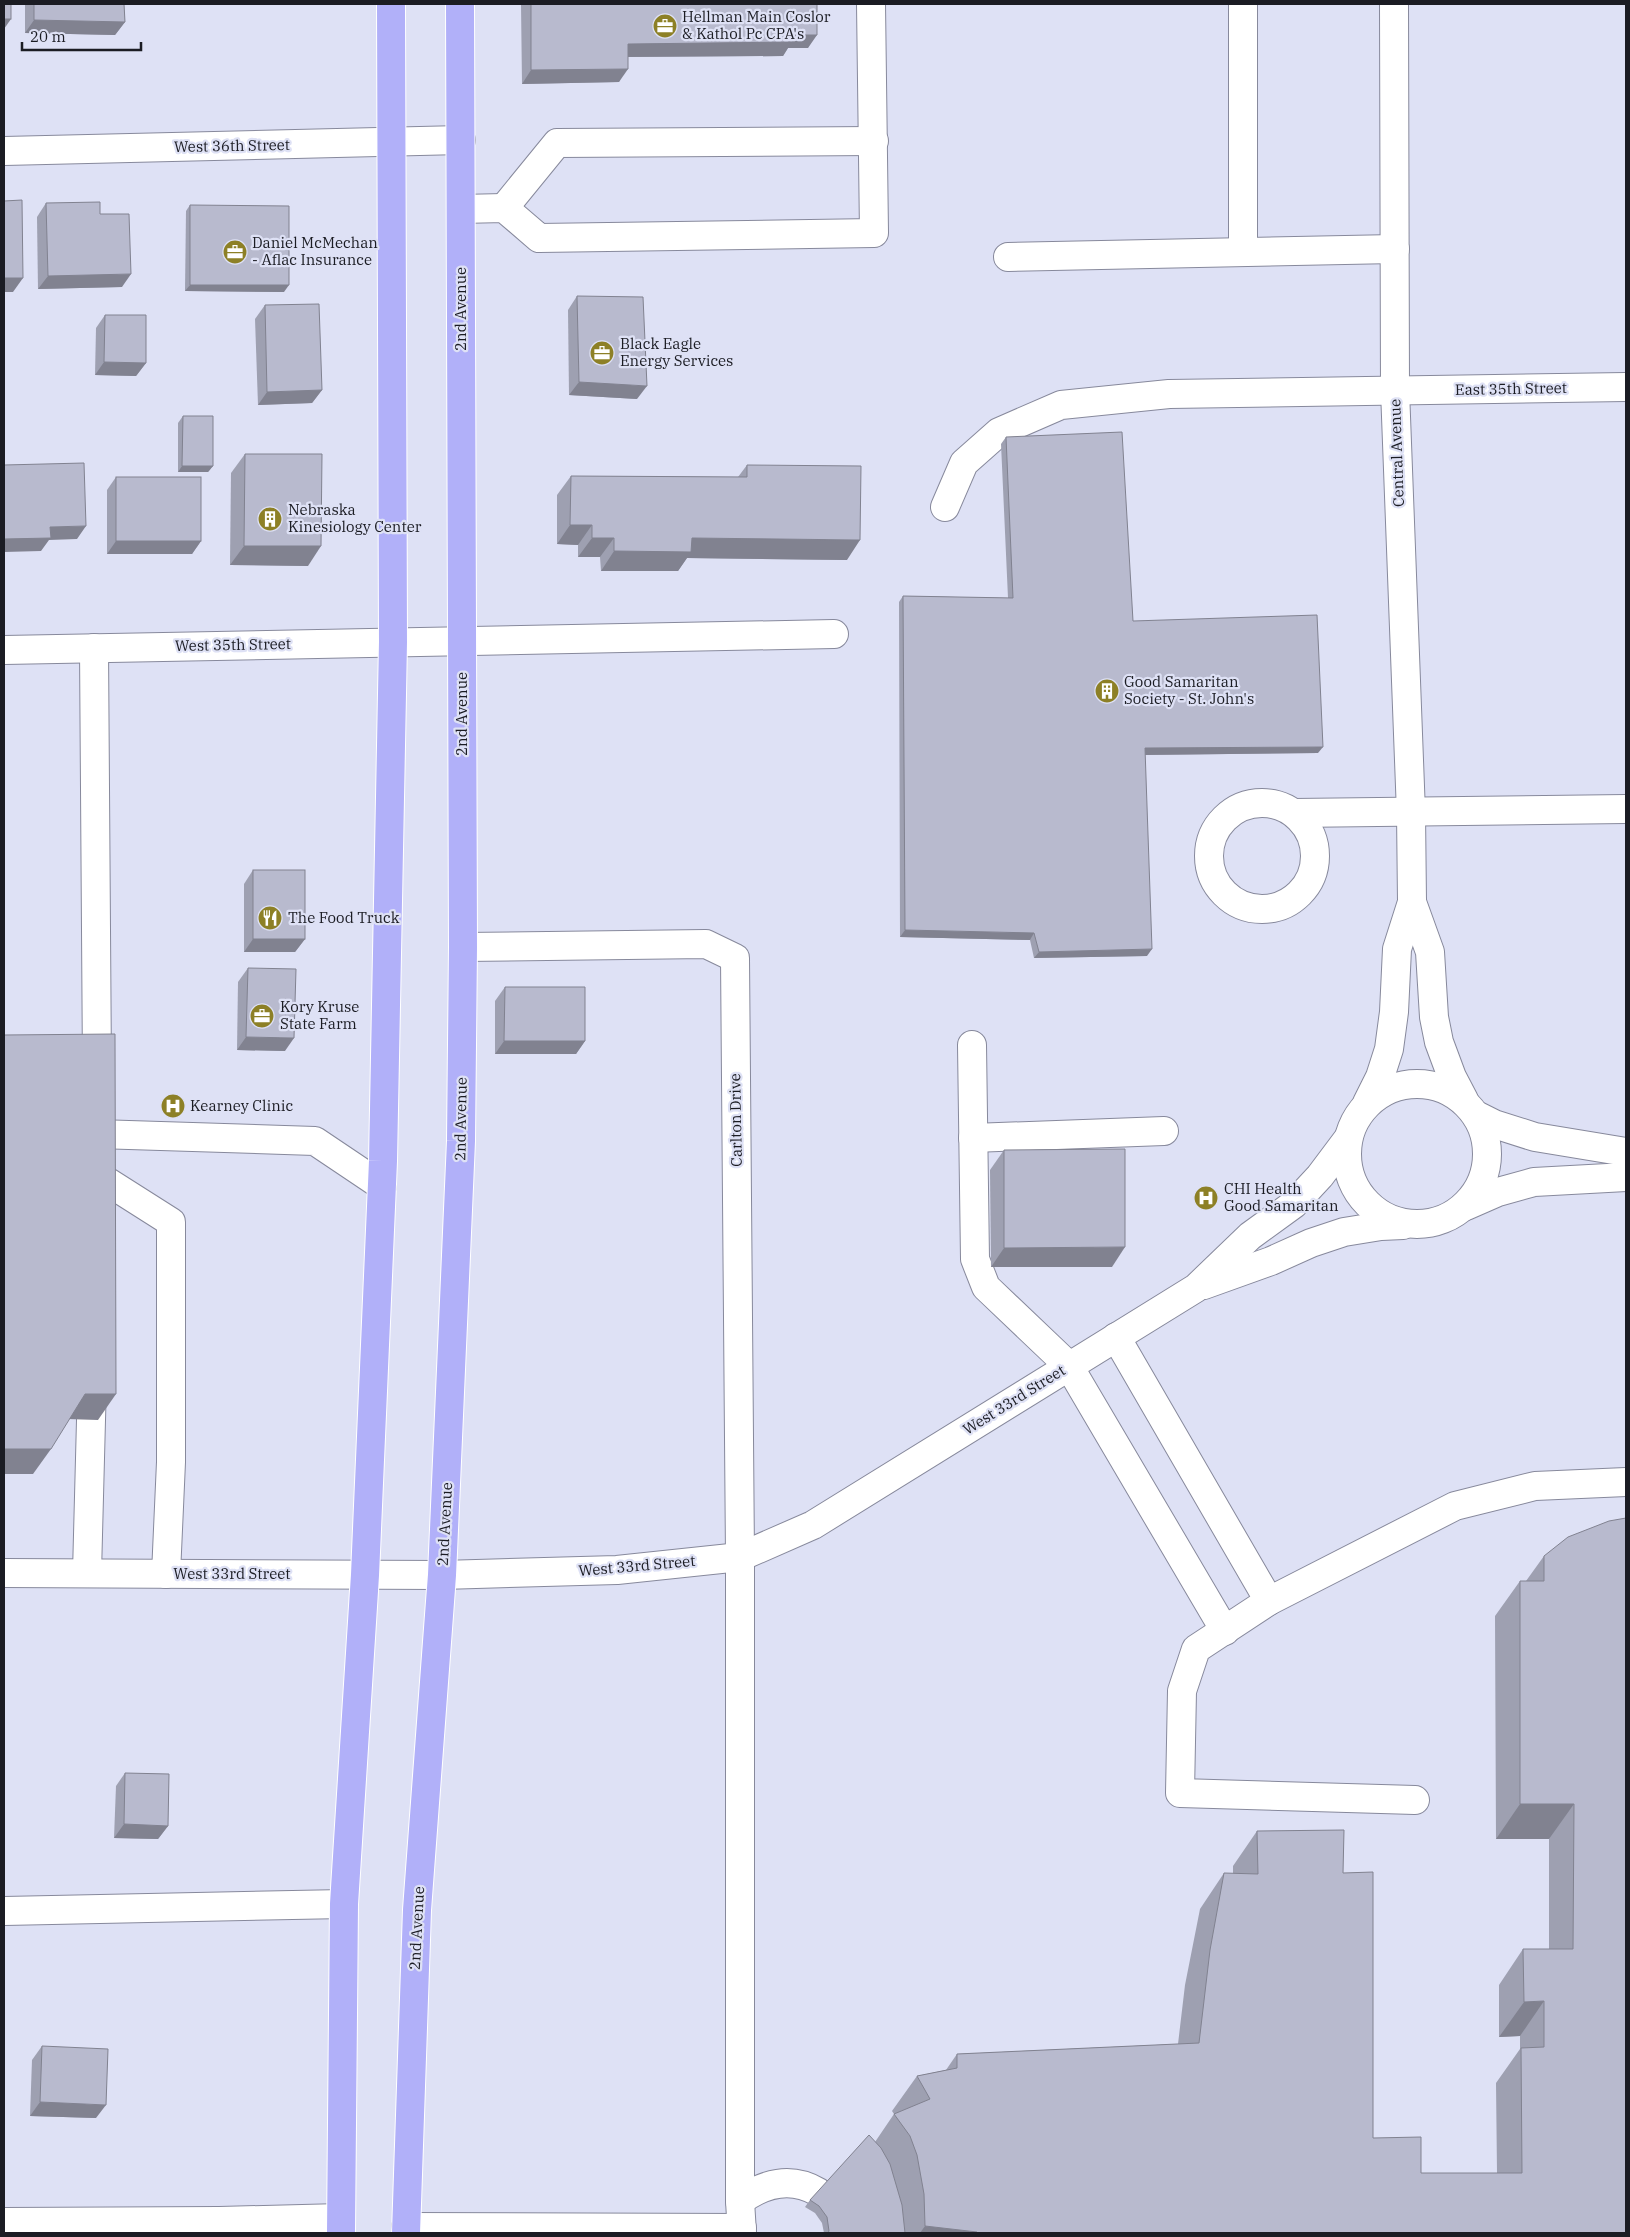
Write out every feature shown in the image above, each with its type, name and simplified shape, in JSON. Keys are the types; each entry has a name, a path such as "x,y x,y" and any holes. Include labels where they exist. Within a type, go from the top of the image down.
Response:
{"main road":[{"path":"341,2226 344,1904 365,1575 382,1186 394,642 391,4"},
{"name":"2nd Avenue","path":"406,2230 417,1910 442,1575 462,1141 460,4"}],"street":[{"path":"461,209 504,208 539,238 874,233 871,4"},
{"path":"1243,4 1243,252"},
{"name":"Central Avenue","path":"1367,1103 1380,1077 1389,1048 1394,1012 1397,949 1412,902 1411,812 1395,390 1394,4"},
{"name":"West 36th Street","path":"4,151 461,140"},
{"path":"504,208 556,143 874,141"},
{"path":"1008,256 1395,249"},
{"name":"East 35th Street","path":"945,507 964,463 999,432 1061,405 1169,394 1626,387"},
{"name":"West 35th Street","path":"4,650 834,634"},
{"path":"94,648 97,1205"},
{"path":"1294,813 1626,809"},
{"name":"Central Avenue","path":"1412,902 1430,952 1434,1017 1439,1042 1452,1076 1471,1108"},
{"name":"Carlton Drive","path":"463,947 706,944 734,958 740,1557"},
{"path":"972,1045 975,1259 986,1287 1069,1366 1225,1631"},
{"path":"1626,1152 1535,1137 1494,1124 1438,1086 1409,1083 1381,1093 1367,1103 1359,1113 1348,1140 1348,1169 1360,1196 1383,1216 1411,1224 1441,1221 1466,1206 1498,1192 1534,1182 1626,1177"},
{"path":"1466,1206 1483,1182 1489,1152 1482,1124 1471,1108"},
{"path":"973,1138 1164,1131"},
{"path":"97,1134 315,1141 382,1186"},
{"name":"West 33rd Street","path":"1196,1288 1250,1236 1294,1204 1320,1176 1348,1140"},
{"path":"97,1175 171,1222 171,1462 166,1574"},
{"name":"West 33rd Street","path":"4,1572 442,1575 617,1570 740,1557 813,1525 1196,1288 1344,1232 1381,1226 1411,1224"},
{"path":"1116,1337 1269,1601"},
{"path":"87,1573 93,1354"},
{"path":"1415,1800 1180,1794 1182,1691 1196,1649 1269,1601 1455,1506 1535,1486 1626,1482"},
{"path":"740,1557 741,2221"},
{"path":"4,1911 344,1904"},
{"path":"741,2221 755,2190 778,2183 796,2182 809,2186 818,2192"},
{"path":"406,2230 741,2221"},
{"path":"4,2222 219,2222 341,2226"}],"building":[{"path":"4,4 11,4 11,19 4,19"},
{"path":"34,4 124,4 125,22 34,20"},
{"name":"Hellman Main Coslor & Kathol Pc CPA's","path":"531,4 817,4 817,35 792,35 792,42 628,44 628,69 531,70"},
{"path":"22,200 23,278 4,278 4,201"},
{"path":"100,202 100,214 129,214 131,274 48,276 46,203"},
{"name":"Daniel McMechan - Aflac Insurance","path":"190,205 289,206 289,285 190,285"},
{"name":"Black Eagle Energy Services","path":"577,296 643,297 647,386 579,382"},
{"path":"319,304 322,390 267,392 265,305"},
{"path":"105,315 146,315 146,363 104,362"},
{"path":"183,416 213,416 213,466 182,466"},
{"name":"Good Samaritan Society - St. John's","path":"1122,432 1133,621 1317,615 1323,747 1145,748 1152,949 1039,952 1034,933 905,930 903,596 1013,598 1006,437"},
{"name":"Nebraska Kinesiology Center","path":"245,454 322,454 321,546 244,546"},
{"path":"84,463 86,526 50,527 51,538 4,539 4,465"},
{"path":"747,465 861,466 860,540 692,538 691,552 614,551 614,538 592,538 592,525 570,525 571,476 747,477"},
{"path":"116,477 201,477 201,541 116,541"},
{"name":"The Food Truck","path":"253,870 305,870 305,939 253,939"},
{"name":"Kory Kruse State Farm","path":"248,968 296,969 294,1038 246,1037"},
{"path":"505,987 585,987 585,1041 504,1041"},
{"path":"115,1034 116,1394 85,1394 51,1449 4,1449 4,1035"},
{"path":"1125,1149 1125,1247 1004,1248 1004,1150"},
{"path":"1626,1518 1626,2233 977,2233 925,2226 924,2194 917,2155 910,2136 894,2114 930,2099 917,2076 957,2068 957,2054 1199,2043 1210,1950 1224,1873 1258,1874 1257,1831 1344,1830 1343,1873 1373,1872 1373,2138 1421,2137 1421,2173 1522,2173 1521,2048 1544,2047 1544,2001 1524,2002 1523,1949 1573,1949 1574,1804 1520,1804 1520,1581 1544,1581 1544,1556 1568,1537 1609,1521"},
{"path":"125,1773 169,1774 168,1826 124,1824"},
{"path":"42,2046 108,2049 106,2105 40,2102"},
{"path":"869,2135 881,2148 890,2164 902,2205 905,2233 828,2233 827,2217 819,2206 810,2200"}],"place":[{"name":"Hellman Main Coslor & Kathol Pc CPA's","path":"665,26"},
{"name":"Daniel McMechan - Aflac Insurance","path":"235,252"},
{"name":"Black Eagle Energy Services","path":"602,353"},
{"name":"Nebraska Kinesiology Center","path":"270,519"},
{"name":"Good Samaritan Society - St. John's","path":"1107,691"},
{"name":"The Food Truck","path":"270,918"},
{"name":"Kory Kruse State Farm","path":"262,1016"},
{"name":"Kearney Clinic","path":"173,1106"},
{"name":"CHI Health Good Samaritan","path":"1206,1198"}]}
